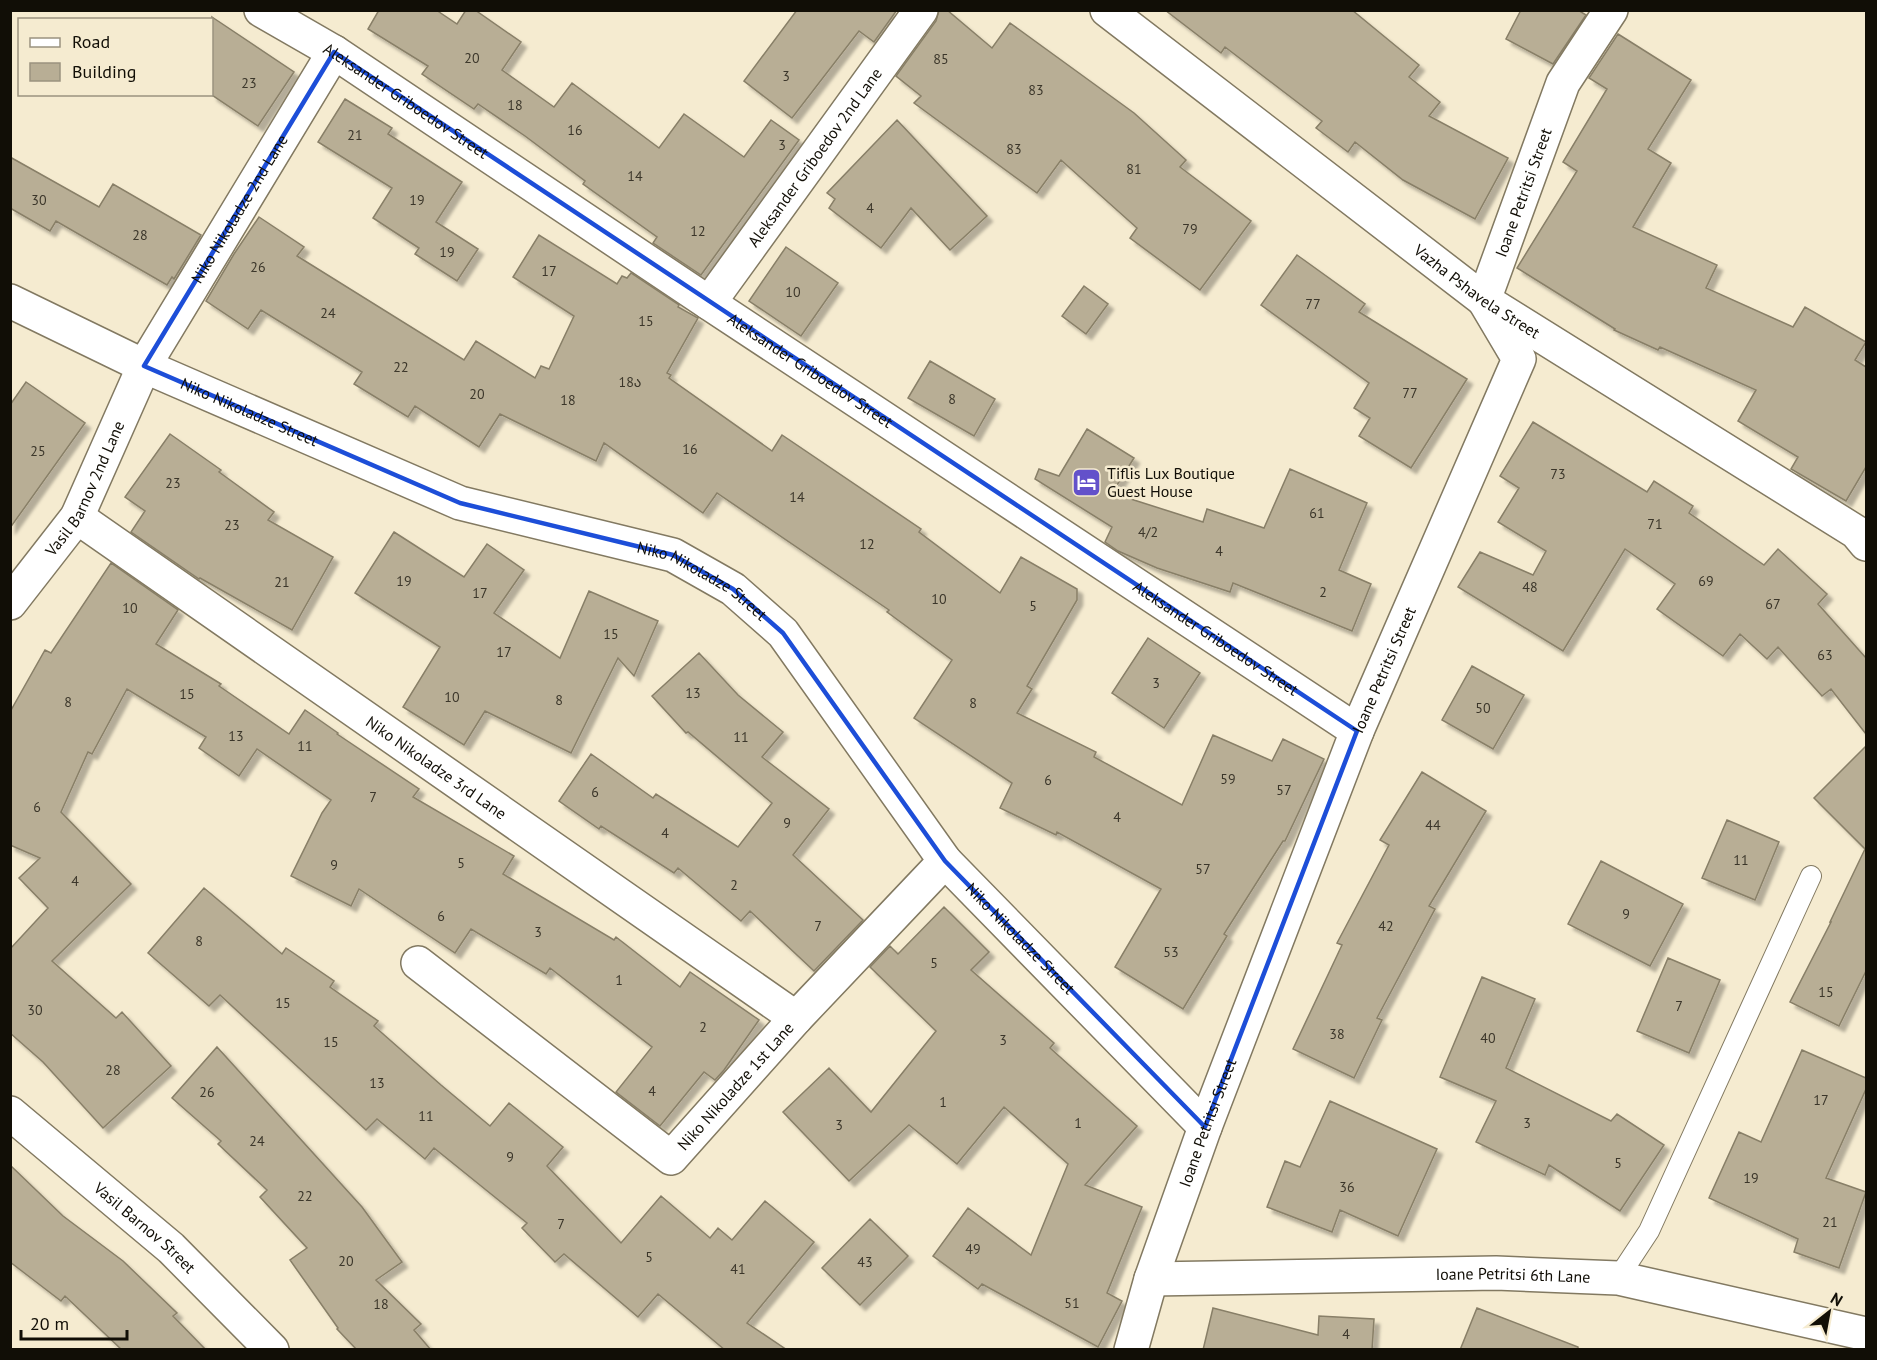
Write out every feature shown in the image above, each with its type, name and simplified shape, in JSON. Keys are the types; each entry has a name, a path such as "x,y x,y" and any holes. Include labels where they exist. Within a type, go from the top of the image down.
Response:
{"street":[{"name":"Aleksander Griboedov Street","path":"261,10 334,52 1357,732"},
{"name":"Aleksander Griboedov 2nd Lane","path":"709,303 921,10"},
{"name":"Vazha Pshavela Street","path":"1107,10 1484,300 1856,532 1866,543"},
{"name":"Ioane Petritsi Street","path":"1484,300 1563,83 1611,10"},
{"name":"Niko Nikoladze 2nd Lane","path":"144,366 334,52"},
{"path":"1484,300 1519,359 1573,354"},
{"name":"Niko Nikoladze Street","path":"10,301 144,366 460,503 673,555 734,589 783,633 945,861 1205,1127"},
{"name":"Ioane Petritsi Street","path":"1131,1350 1151,1279 1205,1127 1357,732 1519,359"},
{"name":"Vasil Barnov 2nd Lane","path":"10,603 77,517 144,366"},
{"name":"Niko Nikoladze 3rd Lane","path":"77,517 796,1018"},
{"name":"Niko Nikoladze 1st Lane","path":"418,963 671,1158 796,1018 945,861"},
{"name":"Vasil Barnov Street","path":"10,1113 171,1248 273,1350"},
{"name":"Ioane Petritsi 6th Lane","path":"1151,1279 1496,1274 1618,1278 1860,1339"}],"lane":[{"path":"1618,1278 1649,1231 1811,876"}],"highlighted area":[{"path":"334,52 1357,731 1205,1127 945,861 783,633 733,589 673,555 460,503 144,366"}],"building":[{"path":"379,10 436,10 457,24 466,10 475,10 521,42 502,70 554,107 572,83 659,148 684,114 744,157 771,120 799,140 701,275 653,243 657,237 583,184 585,181 525,136 478,104 474,109 422,74 428,66 368,29"},
{"path":"797,10 897,10 874,42 859,31 792,118 744,81"},
{"path":"939,10 947,10 992,48 1010,23 1134,113 1186,160 1180,167 1251,221 1200,290 1130,238 1137,228 1061,160 1037,193 914,103 921,96 896,76 936,21"},
{"path":"1165,10 1352,10 1419,65 1409,77 1440,102 1429,116 1508,158 1475,219 1403,180 1355,142 1348,152 1316,128 1322,121 1225,47 1221,53"},
{"path":"1521,10 1578,10 1586,15 1553,64 1506,39"},
{"path":"212,18 294,72 258,126 213,96"},
{"path":"1618,34 1691,80 1648,149 1671,163 1633,227 1717,265 1706,288 1793,327 1805,307 1866,342 1855,360 1866,367 1866,467 1846,501 1791,469 1798,457 1738,421 1756,390 1660,347 1658,350 1614,330 1517,268 1577,171 1563,162 1607,89 1589,78"},
{"path":"345,99 392,128 388,134 462,182 436,222 478,249 457,281 415,254 419,248 373,218 392,188 318,142"},
{"path":"897,120 987,216 950,250 911,208 881,248 829,208 835,199 827,193"},
{"path":"10,157 99,207 113,184 201,235 174,279 172,277 167,285 56,221 50,231 10,208"},
{"path":"259,217 304,247 297,256 464,360 476,341 535,378 541,366 549,369 574,316 513,277 539,235 617,284 622,276 627,278 631,273 679,305 678,307 698,318 667,373 671,375 669,378 772,451 782,435 921,529 919,532 1000,593 1021,557 1077,589 1077,600 1027,686 1032,689 1017,713 1096,752 1094,757 1182,805 1213,735 1272,761 1283,739 1324,759 1285,841 1224,934 1227,936 1183,1009 1115,967 1161,889 1057,832 1056,835 1000,808 1012,783 914,718 952,660 887,612 889,610 717,493 703,513 604,443 596,461 500,414 479,447 415,406 408,417 354,384 362,372 261,310 248,329 206,301"},
{"path":"786,247 838,283 801,336 749,301"},
{"path":"1297,255 1365,304 1359,312 1467,379 1411,468 1359,436 1370,418 1354,408 1369,383 1261,305"},
{"path":"1084,286 1108,304 1086,334 1062,316"},
{"path":"930,361 995,399 974,436 908,398"},
{"path":"26,382 85,423 10,528 10,405"},
{"path":"1533,422 1647,492 1654,481 1693,506 1689,513 1764,565 1778,549 1827,594 1818,604 1866,658 1866,734 1831,689 1822,696 1778,647 1767,659 1740,634 1723,656 1657,609 1675,584 1625,549 1563,651 1458,587 1480,552 1533,575 1546,551 1498,522 1519,488 1500,476"},
{"path":"1087,429 1134,458 1112,493 1203,522 1207,509 1264,528 1290,469 1367,503 1339,570 1371,584 1352,631 1233,583 1230,592 1157,568 1118,551 1105,542 1112,527 1035,479 1039,469 1059,476"},
{"path":"170,434 221,470 219,472 274,512 268,520 333,557 292,630 199,579 131,532 145,511 125,497"},
{"path":"394,532 464,577 487,544 524,570 494,613 560,658 589,591 658,621 634,676 618,658 571,753 485,711 464,745 403,707 440,647 355,593"},
{"path":"111,563 178,610 156,644 221,684 219,686 289,734 305,710 419,789 413,797 514,856 503,874 614,940 616,937 680,987 690,972 759,1020 724,1070 715,1080 704,1072 660,1126 616,1092 652,1047 550,968 546,974 471,929 455,953 359,889 351,906 291,876 322,813 331,800 257,749 239,776 199,748 206,737 127,689 92,754 88,752 61,812 131,884 52,961 116,1018 122,1012 171,1066 103,1128 43,1062 10,1033 10,949 48,908 19,878 40,858 10,845 10,712 45,650 51,653"},
{"path":"1148,638 1200,673 1164,728 1112,693"},
{"path":"699,653 738,695 783,732 762,757 829,809 793,855 863,920 814,971 750,911 741,921 678,868 674,873 601,826 599,829 559,801 591,754 653,798 656,794 738,847 772,803 688,732 686,733 652,696"},
{"path":"1472,666 1524,695 1493,749 1442,720"},
{"path":"1866,746 1866,971 1839,1026 1790,1002 1865,849 1814,798"},
{"path":"1422,772 1486,811 1429,906 1435,909 1377,1018 1382,1020 1354,1078 1293,1049 1342,945 1337,943 1389,845 1380,840"},
{"path":"1727,820 1779,842 1755,900 1702,878"},
{"path":"1601,861 1683,904 1650,966 1568,924"},
{"path":"204,888 282,954 286,948 334,981 330,987 378,1021 374,1026 490,1126 509,1103 563,1147 547,1166 621,1243 661,1196 710,1238 718,1228 732,1240 765,1201 814,1242 747,1323 787,1350 725,1350 658,1294 638,1317 564,1254 555,1262 522,1228 527,1223 434,1148 425,1159 377,1119 366,1130 220,995 209,1006 148,953"},
{"path":"944,907 989,952 971,970 1054,1043 1050,1048 1137,1126 1085,1185 1142,1207 1107,1293 1122,1301 1098,1347 982,1284 978,1289 933,1256 968,1208 1031,1255 1068,1164 1004,1107 957,1164 909,1125 849,1181 783,1112 829,1068 871,1112 936,1031 870,967 890,946 898,954"},
{"path":"1668,958 1720,980 1689,1053 1637,1031"},
{"path":"1482,977 1535,999 1506,1068 1611,1121 1617,1114 1664,1145 1620,1211 1549,1165 1545,1175 1476,1142 1496,1101 1440,1077"},
{"path":"217,1047 362,1207 402,1262 376,1280 421,1324 414,1330 431,1350 357,1350 337,1329 290,1260 307,1248 260,1197 267,1190 218,1144 221,1141 172,1098"},
{"path":"1802,1050 1866,1078 1866,1089 1826,1178 1866,1192 1839,1268 1794,1252 1798,1239 1709,1198 1739,1132 1761,1142"},
{"path":"1330,1101 1437,1149 1398,1236 1340,1210 1332,1232 1267,1207 1285,1161 1300,1167"},
{"path":"10,1165 63,1216 123,1261 177,1313 173,1316 206,1350 122,1350 65,1296 61,1301 10,1262"},
{"path":"870,1219 908,1256 860,1305 822,1268"},
{"path":"1213,1308 1318,1335 1319,1316 1374,1319 1372,1350 1203,1350"},
{"path":"1477,1308 1578,1347 1578,1350 1460,1350"}],"place":[{"name":"Tiflis Lux Boutique Guest House","path":"1086,482"}]}
